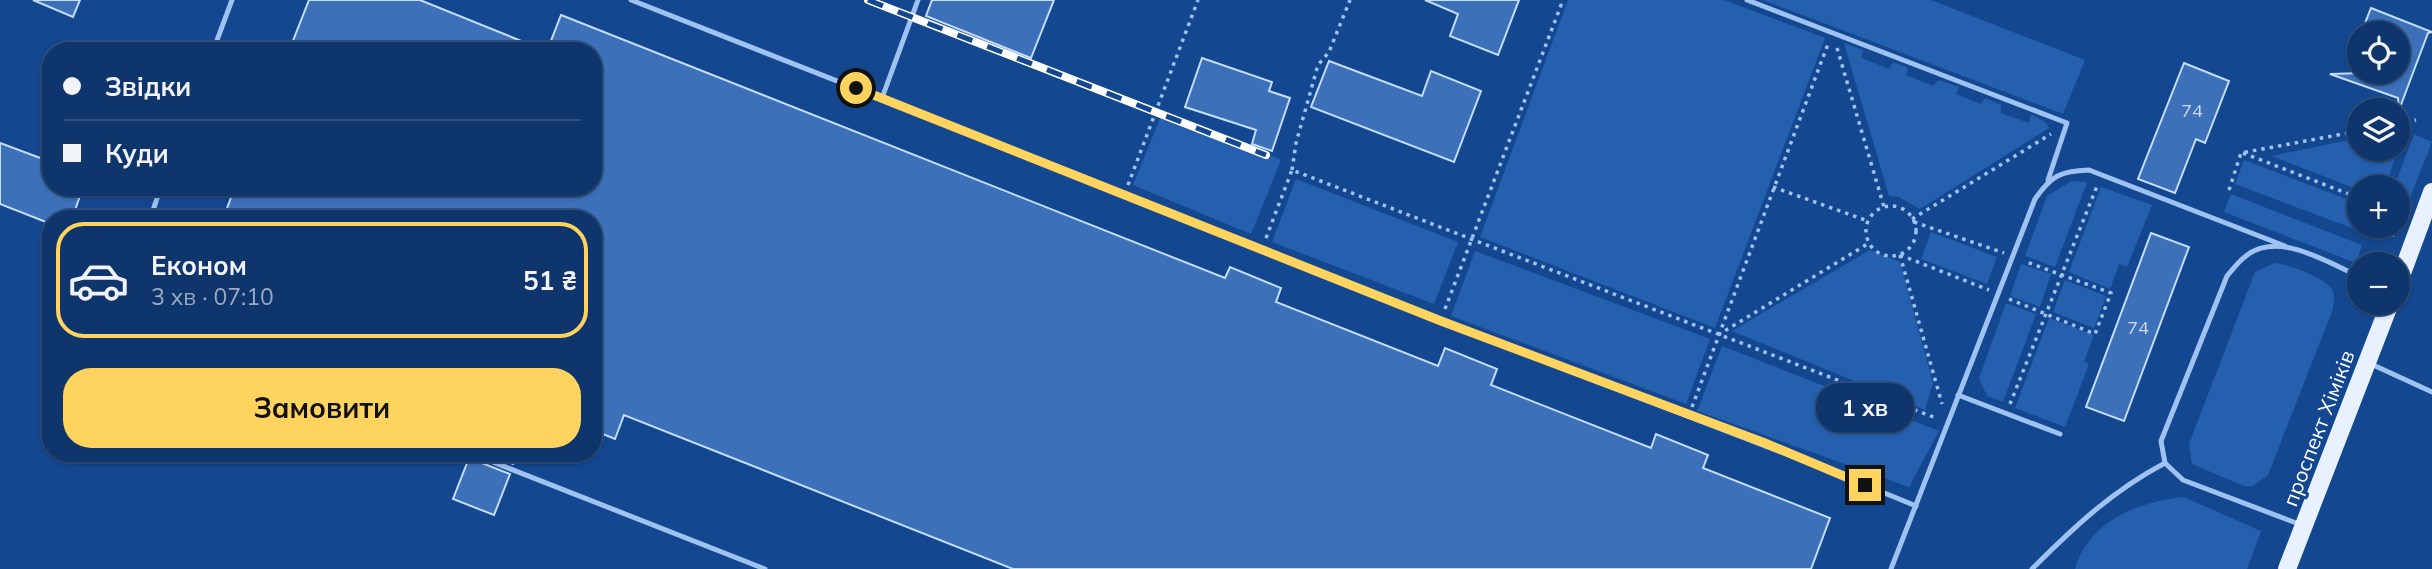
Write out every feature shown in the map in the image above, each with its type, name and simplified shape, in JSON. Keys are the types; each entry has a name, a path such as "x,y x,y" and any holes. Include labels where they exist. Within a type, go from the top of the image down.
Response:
{"main road":[{"path":"2410,252 2432,192"},
{"name":"проспект Хіміків","path":"2287,569 2386,315"}],"lane":[{"path":"216,42 232,0"},
{"path":"631,0 1916,506"},
{"path":"882,98 918,0"},
{"path":"1747,0 2067,124 2048,180 2035,200 2012,256 1891,569"},
{"path":"2048,180 2068,170 2089,170 2347,270"},
{"path":"2286,246 2266,247 2248,254 2227,276 2161,441 2165,463 2183,480 2304,526"},
{"path":"2368,362 2432,392"},
{"path":"1958,395 2060,435"},
{"path":"493,462 765,569"},
{"path":"2032,569 2076,525 2127,483 2165,463"}],"path":[{"path":"1125,193 1198,0"},
{"path":"1262,248 1292,170 1296,143 1318,65 1329,52 1350,0"},
{"path":"1441,321 1563,0"},
{"path":"1689,415 1832,32"},
{"path":"1832,32 1884,208"},
{"path":"2410,121 2416,120"},
{"path":"1913,221 2067,124"},
{"path":"2241,153 2347,133"},
{"path":"2228,190 2241,153"},
{"path":"2241,153 2347,193"},
{"path":"1292,170 1948,423"},
{"path":"2006,414 2102,175"},
{"path":"1773,187 1868,221"},
{"path":"1913,221 1915,239 1899,255 1884,255 1869,243 1866,230 1872,214 1884,208 1904,210 1913,221 2111,293 2095,334"},
{"path":"1718,335 1869,243"},
{"path":"1899,255 1948,423"}],"shaded area":[{"path":"1568,0 1724,0 1825,38 1715,328 1480,237"},
{"path":"1763,0 1931,0 2085,60 2063,114"},
{"path":"1844,43 1863,50 1862,58 1889,69 1893,62 1908,68 1906,75 1933,86 1938,80 1959,87 1956,94 1981,104 1985,98 2001,105 2001,113 2029,123 2031,114 2045,122 2049,128 1920,209 1899,197 1889,196"},
{"path":"1163,111 1281,160 1251,234 1133,185"},
{"path":"2414,134 2432,142 2410,198 2410,175 2399,175 2404,161 2410,161 2410,145"},
{"path":"2347,140 2347,161 2394,161 2389,175 2347,175 2347,185 2272,156"},
{"path":"2244,160 2347,199 2347,226 2235,184"},
{"path":"1296,179 1458,242 1434,304 1272,242"},
{"path":"2072,181 2087,182 2055,267 2025,256 2047,196"},
{"path":"2101,187 2152,205 2127,267 2119,264 2110,289 2069,272"},
{"path":"2231,194 2362,245 2360,252 2347,252 2347,260 2224,212"},
{"path":"1931,232 1997,257 1987,284 1921,259"},
{"path":"1870,250 1900,262 1933,383 1925,410 1732,331"},
{"path":"1475,251 1710,339 1686,404 1451,316"},
{"path":"2274,263 2297,269 2324,282 2334,294 2333,309 2268,475 2253,486 2244,486 2192,464 2189,444 2255,272"},
{"path":"2021,264 2051,274 2040,307 2010,296"},
{"path":"2065,280 2106,296 2094,328 2053,312"},
{"path":"2006,303 2036,314 2003,402 1987,396 1979,378"},
{"path":"2049,318 2094,335 2084,362 2089,364 2065,427 2015,408"},
{"path":"1722,346 1939,431 1909,487 1697,411"},
{"path":"2184,497 2261,531 2247,569 2075,569 2091,538 2103,526 2133,509"}],"building":[{"path":"33,0 80,0 73,17"},
{"path":"309,0 420,0 524,42 293,42"},
{"path":"932,0 1054,0 1031,58 926,16"},
{"path":"1425,0 1519,0 1498,55 1450,36 1458,14"},
{"path":"2371,8 2404,21 2366,21"},
{"path":"561,15 1225,278 1230,267 1281,288 1276,302 1438,366 1445,348 1497,369 1491,385 1651,448 1656,434 1708,455 1703,468 1830,518 1811,569 1013,569 624,415 615,439 602,434 602,210 226,210 232,196 602,196 602,42 550,42"},
{"path":"2410,23 2432,32 2428,33 2410,81"},
{"path":"1202,58 1272,82 1269,91 1290,98 1272,151 1252,144 1256,130 1185,107"},
{"path":"1329,61 1422,96 1431,71 1481,91 1454,162 1311,107"},
{"path":"2184,63 2229,81 2205,143 2196,139 2175,193 2138,179"},
{"path":"2330,74 2347,74 2347,80"},
{"path":"2358,84 2409,84 2404,98"},
{"path":"0,143 42,159 42,196 80,196 75,210 42,210 42,220 0,204"},
{"path":"2151,233 2189,247 2124,421 2086,407"},
{"path":"467,462 479,462 510,474 494,515 453,499"}],"railway":[{"path":"868,0 1266,155"}],"route":[{"path":"856,88 1441,321 1765,443 1865,485"}]}
